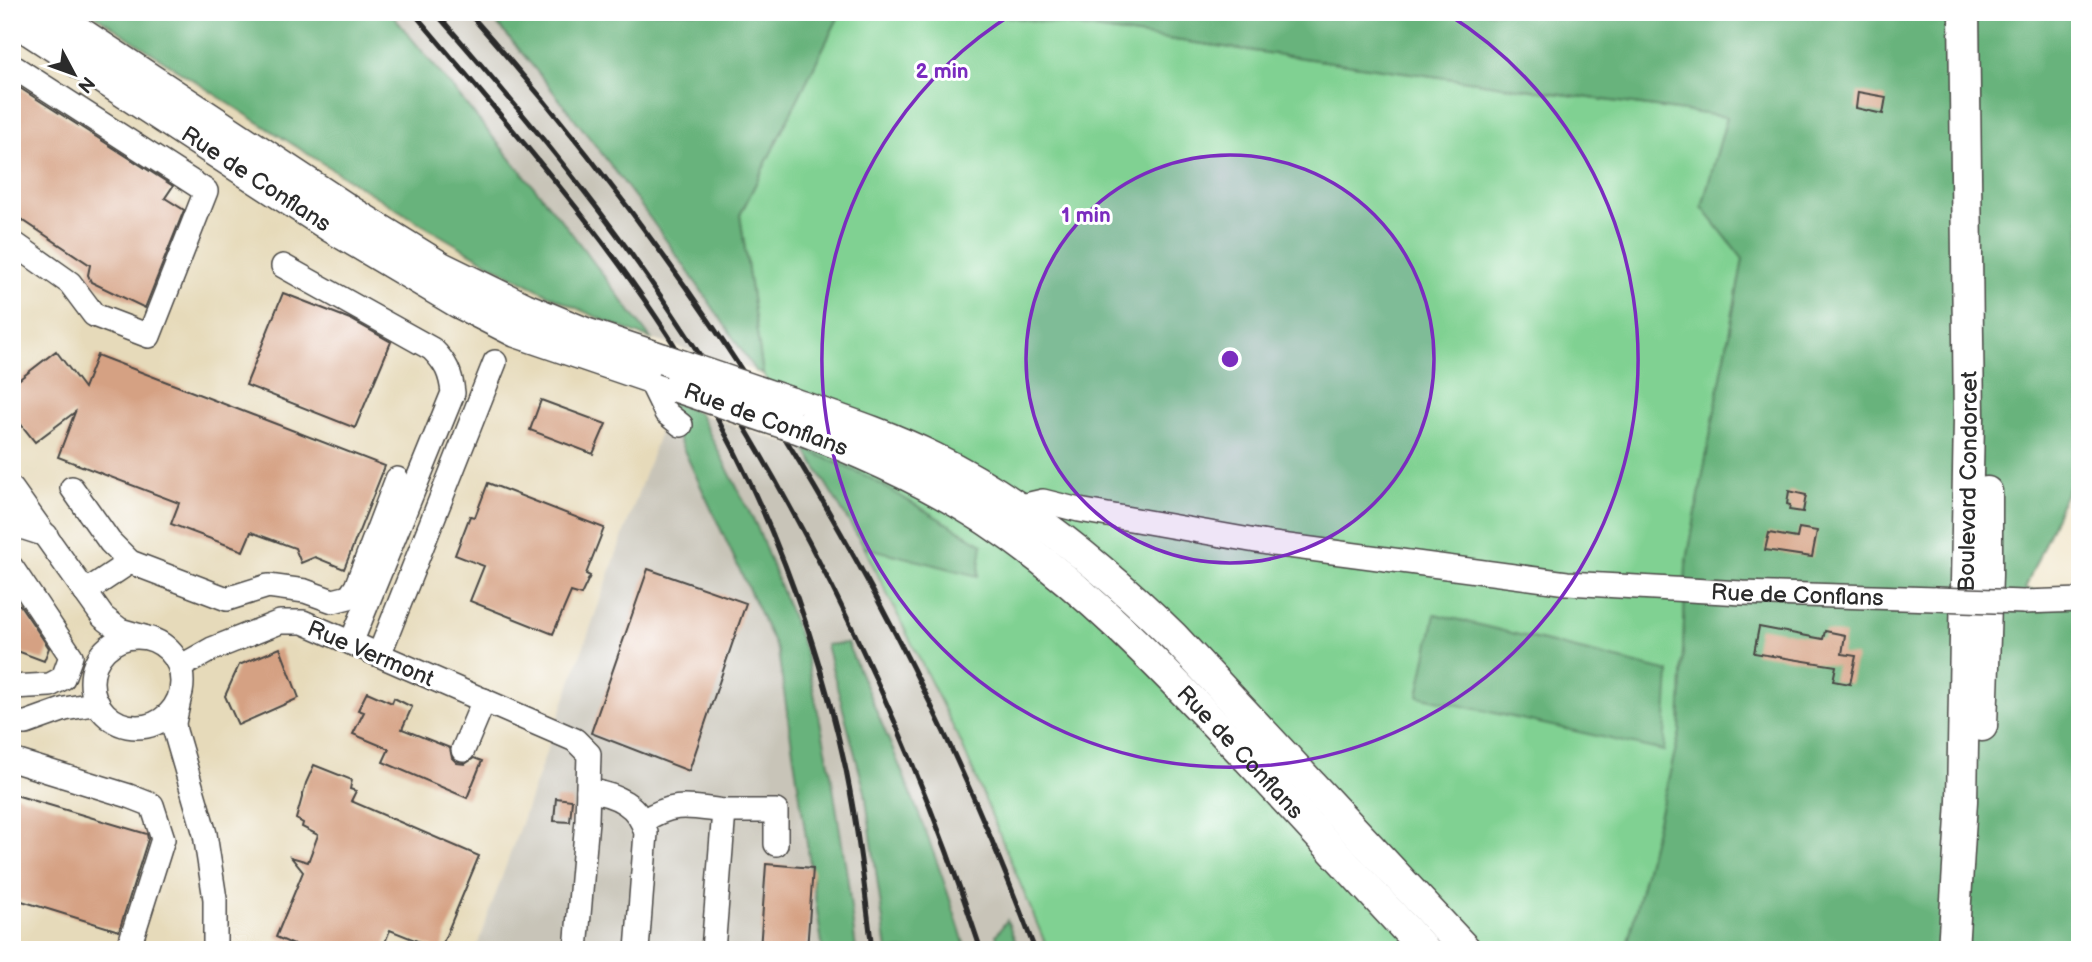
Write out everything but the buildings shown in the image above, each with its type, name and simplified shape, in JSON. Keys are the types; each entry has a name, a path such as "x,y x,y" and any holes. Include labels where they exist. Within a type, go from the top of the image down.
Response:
{"main road":[{"name":"Rue de Conflans","path":"49,12 352,212 441,267 525,308 588,334 663,375"},
{"name":"Boulevard Condorcet","path":"1953,950 1962,801 1969,418 1964,12"},
{"name":"Boulevard Condorcet","path":"1973,950 1987,575 1980,12"},
{"name":"Rue de Conflans","path":"12,19 318,218 431,288 516,332 792,415 902,443 962,473 1017,507 1087,559 1174,637 1466,950"},
{"name":"Rue de Conflans","path":"792,415 958,502 1023,545 1093,601 1165,670 1424,950"}],"street":[{"path":"12,66 206,191 149,336 94,315 71,283 21,249"},
{"path":"283,267 432,349 445,362 452,376 453,393 351,643"},
{"path":"379,655 495,362"},
{"path":"663,375 666,413 681,425"},
{"path":"72,488 110,542 130,562 227,599 268,586 304,591 333,601 349,597 356,587 397,479"},
{"path":"12,489 103,617 113,625 149,639 168,650 180,667 182,681 174,723 180,753 205,834 215,899 215,950"},
{"name":"Rue de Conflans","path":"1017,507 1044,501 1079,510 1273,544 1567,583 1742,593 2024,602 2080,600"},
{"path":"1079,510 1070,521 1070,527 1087,559"},
{"path":"12,524 46,535"},
{"path":"85,592 130,562"},
{"path":"12,568 71,656 63,678 50,685 12,687"},
{"path":"85,592 99,620 102,634 94,671 94,693 97,703 106,715 119,723 134,727 144,726 163,719 174,709 180,696"},
{"name":"Rue Vermont","path":"180,667 212,649 280,622 303,622 575,740 589,754 588,790"},
{"path":"94,671 100,658 115,644 135,637 149,639"},
{"path":"463,750 484,700"},
{"path":"12,723 26,723 65,709 97,703"},
{"path":"144,726 165,733 180,753"},
{"path":"12,760 129,796 152,806 163,839 128,950"},
{"path":"576,950 588,790 609,794 627,803 643,821 646,834 637,950"},
{"path":"643,821 659,811 676,806 724,811 776,811 776,844"},
{"path":"713,950 724,811"}],"shaded area":[{"path":"12,12 90,12 275,135 459,248 623,329 664,420 476,950 12,950"},
{"path":"390,12 486,12 514,42 603,155 694,277 755,371 651,339 567,227"},
{"path":"699,413 805,449 864,547 962,745 1048,950 1019,950 1007,920 996,935 1000,950 966,950 956,914 912,795 847,643 826,646 865,792 887,950 856,950 830,768 805,651 757,527"},
{"path":"664,420 675,431 778,652 823,950 476,950"}],"green space":[{"path":"90,12 390,12 567,227 651,339 543,292 439,235 336,172"},
{"path":"486,12 841,12 740,215 763,374 755,371 670,245 601,153 533,66"},
{"path":"841,12 972,12 1727,117 1702,207 1743,259 1686,566 1680,732 1626,950 1048,950 962,745 864,547 893,553 982,544 866,476 805,449 763,374 740,215"},
{"path":"972,12 2080,12 2080,460 2025,589 2080,602 2080,950 1626,950 1680,732 1686,566 1743,259 1702,207 1727,117"},
{"path":"652,393 699,413 757,527 805,651 830,768 856,950 823,950 778,652 675,431"},
{"path":"805,449 866,476 982,544 978,576 864,547"},
{"path":"1435,614 1669,672 1664,751 1418,696"},
{"path":"847,643 926,833 966,950 887,950 865,792 826,645"},
{"path":"1007,920 1019,950 1000,950 996,935"}],"railway":[{"path":"413,12 565,193 636,287 699,386 747,477 788,572 834,720 854,815 872,950"},
{"path":"435,12 583,189 685,332 737,415 832,587 874,676 949,857 981,950"},
{"path":"468,12 557,117 642,226 721,339 795,455 864,575 927,697 984,822 1035,950"}]}
